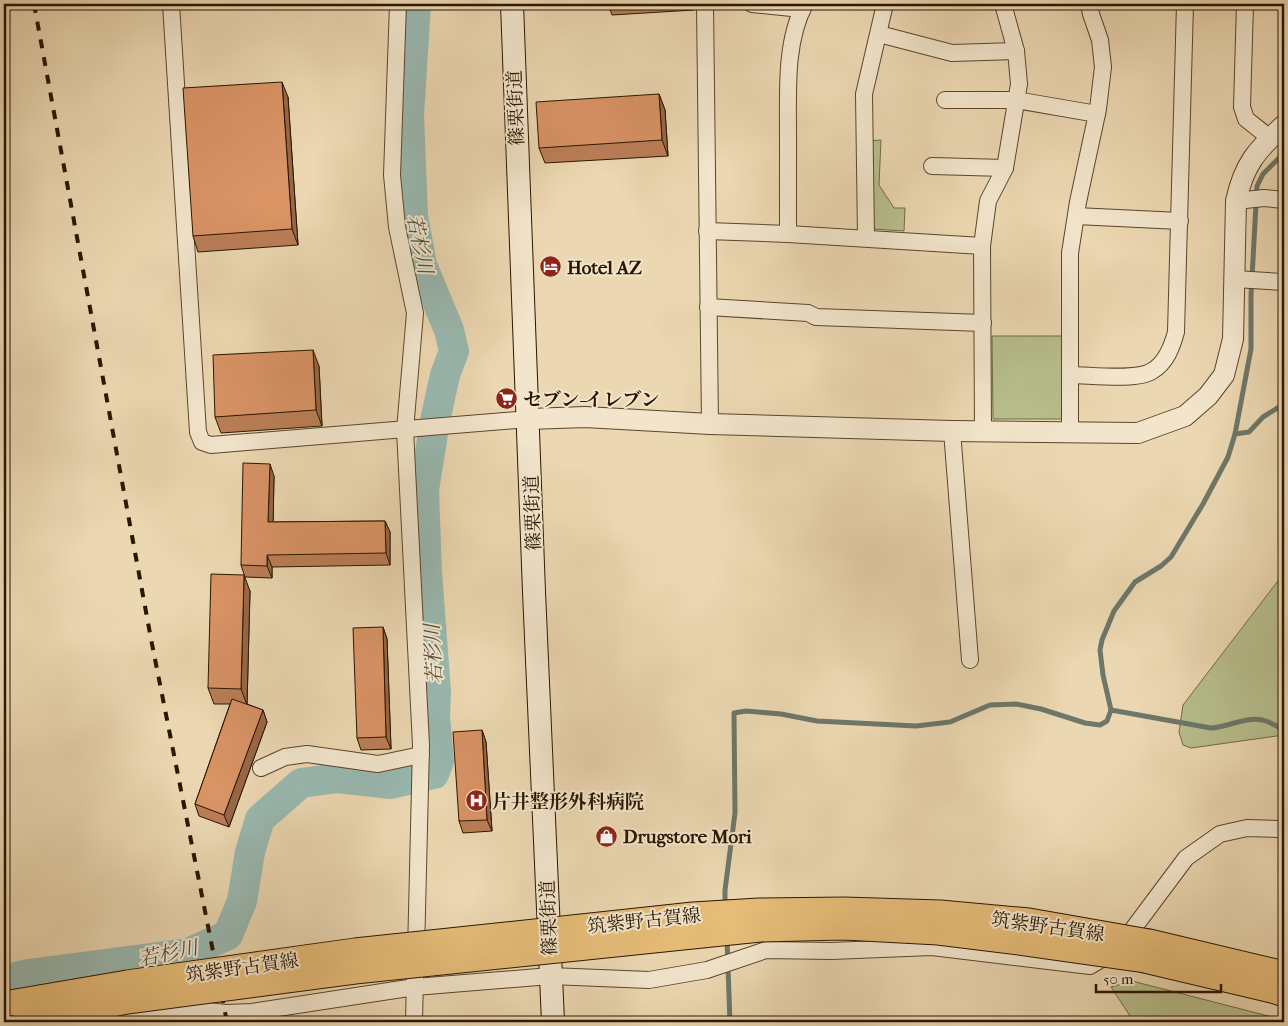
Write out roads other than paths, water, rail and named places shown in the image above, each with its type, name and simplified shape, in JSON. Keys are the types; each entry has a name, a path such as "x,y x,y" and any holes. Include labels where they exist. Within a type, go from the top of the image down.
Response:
{"main road":[{"name":"篠栗街道","path":"512,4 553,1022"},
{"name":"筑紫野古賀線","path":"4,1004 127,983 355,952 693,915 844,910 940,913 1029,922 1147,951 1284,994"},
{"name":"筑紫野古賀線","path":"24,1022 127,1001 355,971 760,929 844,927 938,932 1026,943 1147,951 1284,974"}],"street":[{"path":"172,4 198,432 202,442 211,445 528,419 585,417 710,424 952,431 1138,433 1185,416 1208,396 1224,375 1233,339 1236,201 1240,181 1249,161 1277,132 1246,119 1242,107 1245,4"},
{"path":"398,4 392,175 397,228 414,314 405,430 420,756 414,1022"},
{"path":"705,4 710,424"},
{"path":"752,4 803,8 790,54 788,234"},
{"path":"866,238 864,94 886,4"},
{"path":"983,431 982,246 988,201 1005,168 1019,84 1016,50 1003,4"},
{"path":"1070,432 1070,253 1097,114 1103,67 1100,40 1089,4"},
{"path":"1071,375 1136,376 1152,371 1164,360 1173,345 1176,332 1180,221 1185,4"},
{"path":"879,34 952,53 1016,50"},
{"path":"945,100 1016,100 1097,114"},
{"path":"932,166 1005,168"},
{"path":"1236,201 1264,198 1284,200"},
{"path":"1076,216 1180,221"},
{"path":"707,232 788,234 982,246"},
{"path":"1235,279 1284,282"},
{"path":"708,307 808,313 816,317 983,323"},
{"path":"952,431 970,660"},
{"path":"261,768 285,757 308,754 378,764 420,756"},
{"path":"93,1022 181,1008 226,1013 252,1012 415,987 550,976 649,980 707,970 766,950 831,951 932,947 1090,966 1118,949 1186,858 1220,834 1247,828 1278,829 1284,831"}],"waterway":[{"name":"若杉川","path":"4,980 28,974 188,953 228,935 242,901 250,852 260,819 301,783 338,778 391,784 434,774 439,761 427,572 424,490 435,421 445,375 454,351 449,330 422,265 413,216 409,115 416,4"},
{"path":"1235,434 1251,349 1251,296 1257,186 1263,174 1284,153"},
{"path":"725,907 725,890 735,813 734,713 746,711 781,714 817,721 916,726 950,722 990,705 1016,704 1041,709 1085,723 1100,725 1107,721 1111,710 1103,675 1100,650 1114,611 1135,582 1161,566 1171,557 1203,504 1228,457 1235,434 1249,432 1263,417 1284,404"},
{"path":"1111,710 1211,728 1252,719 1268,722 1284,730"},
{"path":"727,940 730,1022"}],"railway":[{"path":"34,4 151,639 227,1022"}],"place":[{"name":"Hotel AZ","path":"551,267"},
{"name":"セブン-イレブン","path":"507,399"},
{"name":"片井整形外科病院","path":"476,801"},
{"name":"Drugstore Mori","path":"607,836"}]}
